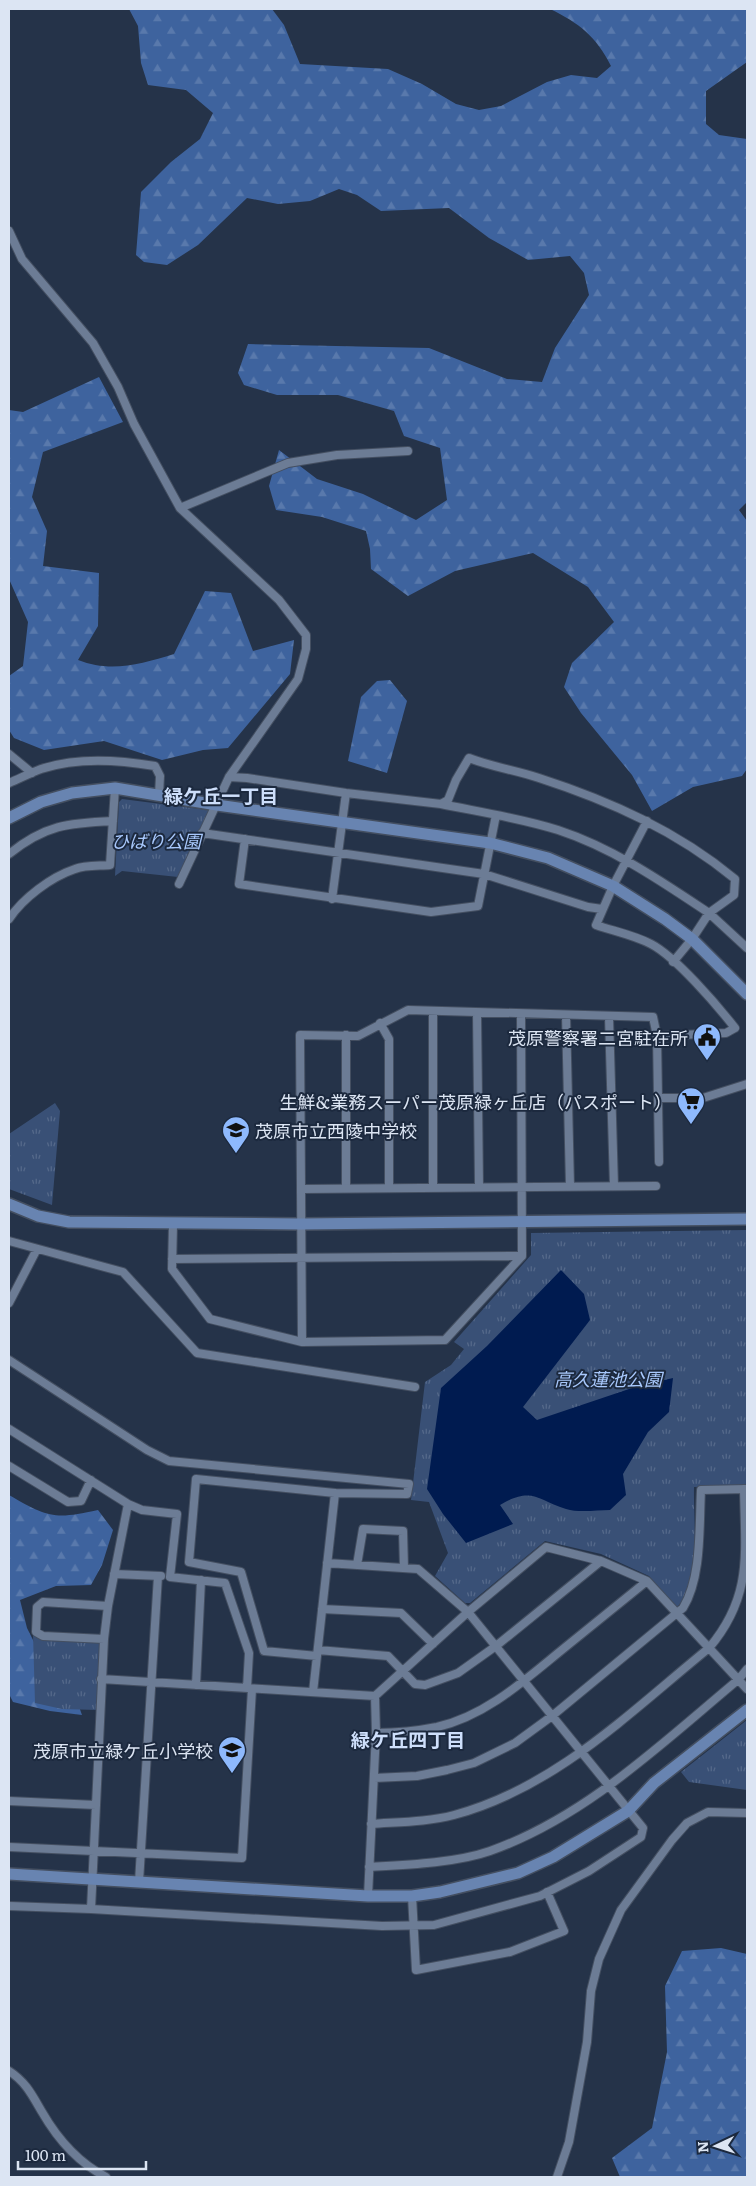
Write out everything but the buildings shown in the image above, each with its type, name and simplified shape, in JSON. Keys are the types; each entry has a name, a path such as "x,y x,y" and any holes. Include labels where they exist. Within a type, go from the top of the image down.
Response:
{"street":[{"path":"9,231 22,259 93,343 118,387 134,424 180,508 279,600 306,635 307,640 298,680 229,777 179,884"},
{"path":"180,508 288,463 337,455 408,451"},
{"path":"9,754 32,773"},
{"path":"441,804 448,800 456,780 469,758 494,767 537,777 623,809 672,834 735,880 734,895 709,913 692,939 673,962"},
{"path":"9,783 41,769 96,760 155,766 160,776 159,795"},
{"path":"229,777 441,804 496,815 559,831 628,861 709,913 747,948"},
{"path":"9,919 30,896 49,882 75,869 110,865 115,788"},
{"path":"9,818 41,802 72,793 115,788 217,805 490,843 548,858 613,886 665,919 692,939 747,994"},
{"path":"332,899 346,793"},
{"path":"245,839 239,884 431,912 478,906 496,815"},
{"path":"9,854 41,832 73,823 113,821"},
{"path":"647,821 628,861 613,886 596,925 651,944 673,962 718,1005 735,1028 726,1033 657,1036"},
{"path":"202,833 484,874 588,907 602,909"},
{"path":"302,1342 300,1036 358,1036 408,1010 521,1015 653,1017 657,1036 659,1162"},
{"path":"433,1011 433,1188"},
{"path":"477,1013 479,1186"},
{"path":"173,1224 172,1268 210,1319 302,1342 445,1340 522,1256 521,1015"},
{"path":"566,1015 570,1186"},
{"path":"609,1017 614,1186"},
{"path":"380,1023 388,1039 389,1187"},
{"path":"346,1035 346,1188"},
{"path":"658,1098 703,1098 747,1084"},
{"path":"302,1189 656,1186"},
{"path":"9,1204 38,1216 69,1222 301,1224 747,1219"},
{"path":"9,1241 124,1272 197,1353 415,1387"},
{"path":"9,1304 37,1249"},
{"path":"172,1259 522,1256"},
{"path":"9,1360 146,1450 169,1461 409,1484 407,1494 335,1493 196,1479 189,1562 241,1572 264,1651 388,1656 415,1684 425,1685 458,1673 496,1646 602,1561"},
{"path":"9,1429 128,1504 142,1510 177,1514 170,1577"},
{"path":"9,1466 68,1502 81,1501 91,1480"},
{"path":"372,1824 453,1816 482,1806 537,1782 581,1752 709,1648 728,1622 743,1583 746,1489 701,1490 696,1575 693,1590 678,1614 552,1716 515,1743 474,1762 417,1776 374,1778"},
{"path":"313,1692 335,1493"},
{"path":"91,1909 94,1878 104,1638 108,1606 128,1504"},
{"path":"357,1565 363,1529 372,1528 403,1531 404,1568"},
{"path":"101,1679 375,1696 468,1612 546,1547 602,1561 647,1581 747,1689"},
{"path":"9,1906 382,1926 434,1925 547,1892 589,1871 641,1836 643,1828 468,1612 418,1569 327,1563"},
{"path":"9,1847 242,1858 250,1688 249,1653 225,1583 158,1576 114,1574"},
{"path":"138,1882 158,1576"},
{"path":"196,1685 201,1580"},
{"path":"376,1733 398,1733 438,1727 487,1706 524,1681 647,1581"},
{"path":"104,1638 43,1636 36,1632 37,1607 43,1602 108,1606"},
{"path":"322,1609 401,1613 433,1644"},
{"path":"369,1868 426,1863 488,1852 538,1832 608,1786 739,1679 747,1669"},
{"path":"368,1896 376,1733 375,1696"},
{"path":"9,1874 368,1896 412,1896 440,1892 518,1873 553,1857 628,1811 654,1783 747,1710"},
{"path":"9,1801 96,1805"},
{"path":"557,2177 569,2142 587,2042 591,1991 599,1959 621,1910 672,1840 687,1823 708,1812 747,1813"},
{"path":"412,1896 416,1970 510,1952 564,1931 547,1892"},
{"path":"9,2070 27,2086 42,2112 66,2146 91,2169 106,2177"}],"green space":[{"path":"129,9 272,9 284,25 300,64 388,69 422,84 456,104 479,110 501,106 547,82 571,75 597,78 611,66 599,46 586,31 550,9 747,9 747,62 706,91 706,124 719,135 747,139 747,502 739,510 747,521 747,769 742,776 693,787 652,811 632,775 581,713 564,687 572,663 614,622 588,587 533,553 455,571 408,596 371,569 370,549 366,531 322,517 276,510 269,486 279,450 317,479 363,494 416,520 447,500 440,448 404,436 394,411 338,395 277,395 244,385 238,373 248,344 429,348 507,379 542,382 555,348 589,295 584,273 570,256 528,260 489,238 449,208 381,211 357,195 339,189 310,201 278,204 247,198 198,245 167,265 144,262 136,255 141,192 171,162 200,139 213,113 186,90 148,85 141,63 138,26"},
{"path":"99,377 123,422 43,452 32,497 47,531 43,566 99,573 98,626 78,660 90,664 126,666 174,654 205,591 231,593 253,651 294,640 290,674 228,748 203,750 162,760 104,741 44,750 14,738 9,730 9,676 23,666 28,622 9,579 9,410 23,412"},
{"path":"390,680 407,701 387,773 348,761 361,697 377,681"},
{"name":"ひばり公園","path":"122,799 208,810 209,814 178,877 122,871 115,876 119,802"},
{"path":"55,1103 60,1111 52,1205 9,1189 9,1134"},
{"name":"高久蓮池公園","path":"747,1230 747,1486 694,1487 695,1533 693,1568 685,1597 677,1607 649,1576 601,1554 545,1541 470,1603 465,1603 435,1576 448,1553 429,1502 411,1500 425,1382 451,1365 464,1349 454,1342 531,1255 531,1233"},
{"path":"9,1495 33,1508 51,1514 71,1515 98,1510 113,1530 102,1565 91,1585 56,1586 20,1600 27,1628 43,1660 70,1681 82,1715 50,1711 13,1702 9,1694"},
{"path":"33,1634 101,1643 98,1710 62,1709 35,1703"},
{"path":"747,1720 747,1790 689,1782 681,1772"},
{"path":"721,1948 747,1954 747,2177 620,2177 612,2158 652,2128 667,2052 665,1986 682,1951"}],"shaded area":[{"path":"561,1270 584,1294 590,1320 523,1407 537,1420 635,1387 673,1378 669,1412 648,1432 623,1474 626,1495 610,1510 571,1510 534,1496 520,1496 500,1505 513,1524 466,1543 443,1514 427,1489 441,1388 487,1346"}],"place":[{"name":"茂原警察署二宮駐在所","path":"707,1061"},
{"name":"生鮮&業務スーパー茂原緑ヶ丘店（パスポート）","path":"691,1125"},
{"name":"茂原市立西陵中学校","path":"236,1154"},
{"name":"茂原市立緑ケ丘小学校","path":"232,1774"}],"district":[{"name":"緑ケ丘一丁目","path":"221,795"},
{"name":"緑ケ丘四丁目","path":"408,1739"}]}
